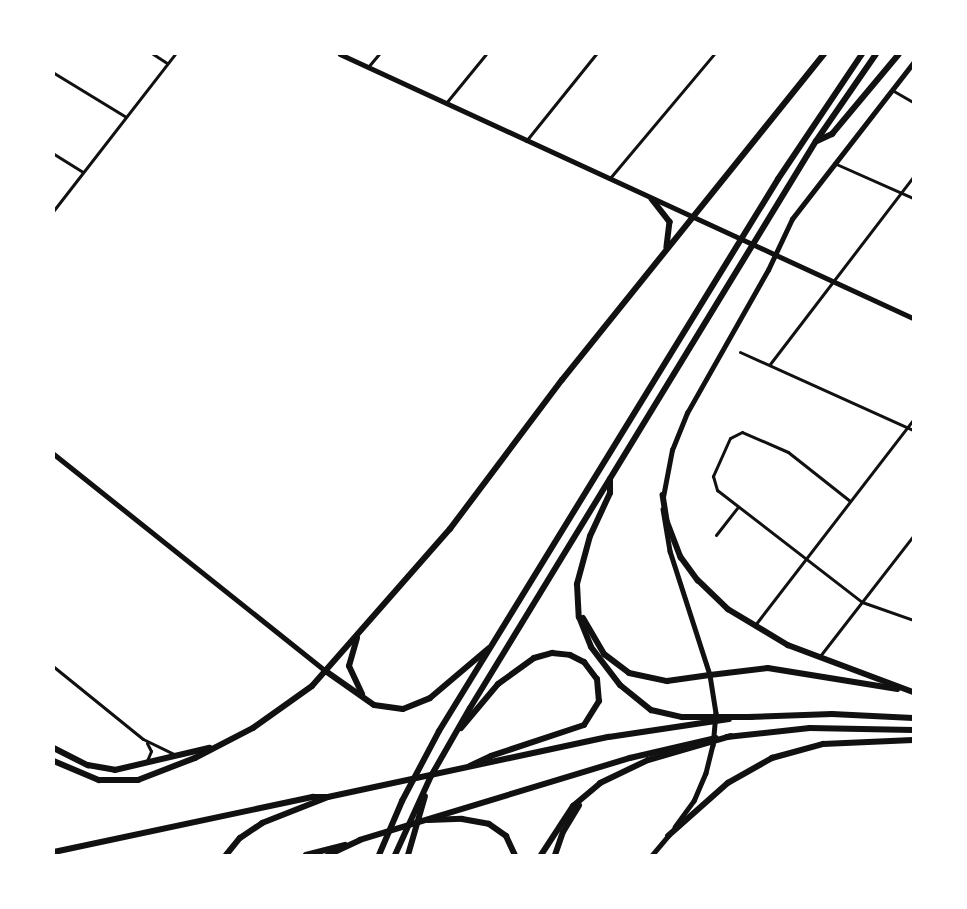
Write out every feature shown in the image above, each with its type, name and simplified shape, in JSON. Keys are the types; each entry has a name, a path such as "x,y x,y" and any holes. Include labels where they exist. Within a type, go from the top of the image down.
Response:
{"highway":[{"path":"379,855 417,771 492,646 773,187 862,54"},
{"path":"395,855 431,776 449,743 816,141 876,54"},
{"path":"816,141 832,134 899,54"},
{"path":"610,477 610,493 590,536 578,578 578,610 585,636 607,670 636,700 651,710 676,717 752,717"},
{"path":"578,578 579,604 587,628 604,654 618,666 641,678 660,681 710,675"},
{"path":"357,638 351,653 350,670 358,689 370,703"},
{"path":"327,672 370,703 392,709 420,704 492,646"},
{"path":"449,743 494,689 526,662 548,654 562,654 577,658 590,668 598,684 599,697 596,710 584,725 491,756 470,766"},
{"path":"541,855 573,806 606,780 657,757 731,736"},
{"path":"408,855 431,776"},
{"path":"555,855 563,832 576,809 606,780"},
{"path":"226,855 240,838 262,822 328,797"},
{"path":"428,820 462,819 489,824 506,836 515,855"},
{"path":"328,855 363,839"},
{"path":"373,855 383,844"}],"main road":[{"path":"54,761 93,779 127,782 195,758 209,748 270,718 303,694 327,672 450,530 552,393 822,54"},
{"path":"652,198 670,222 666,252"},
{"path":"663,495 668,527 688,567 715,598 753,627 819,658 913,692"},
{"path":"710,675 768,668 913,692"},
{"path":"54,852 636,732 752,717 832,714 913,718"},
{"path":"306,855 657,751 731,736 810,728 913,730"},
{"path":"668,836 728,783 772,758 823,744 913,740"},
{"path":"54,748 99,768 121,770 209,748"}],"street":[{"path":"153,54 167,63"},
{"path":"54,210 175,54"},
{"path":"340,54 525,141 913,318"},
{"path":"368,67 379,54"},
{"path":"446,103 486,54"},
{"path":"525,141 596,54"},
{"path":"610,179 714,54"},
{"path":"652,855 694,801 711,756 715,702 710,675 668,545 663,495 670,458 683,420 775,255 792,219 833,163 913,63"},
{"path":"54,73 126,117"},
{"path":"892,90 913,102"},
{"path":"54,154 83,172"},
{"path":"833,163 913,198"},
{"path":"770,364 913,177"},
{"path":"740,352 913,430"},
{"path":"753,627 913,420"},
{"path":"850,501 788,452 742,432 730,438 713,476 717,490 862,602 913,620"},
{"path":"54,454 327,672"},
{"path":"716,535 738,507"},
{"path":"819,658 913,536"},
{"path":"54,667 143,739 161,751 176,755"},
{"path":"143,739 150,751 143,766"}]}
